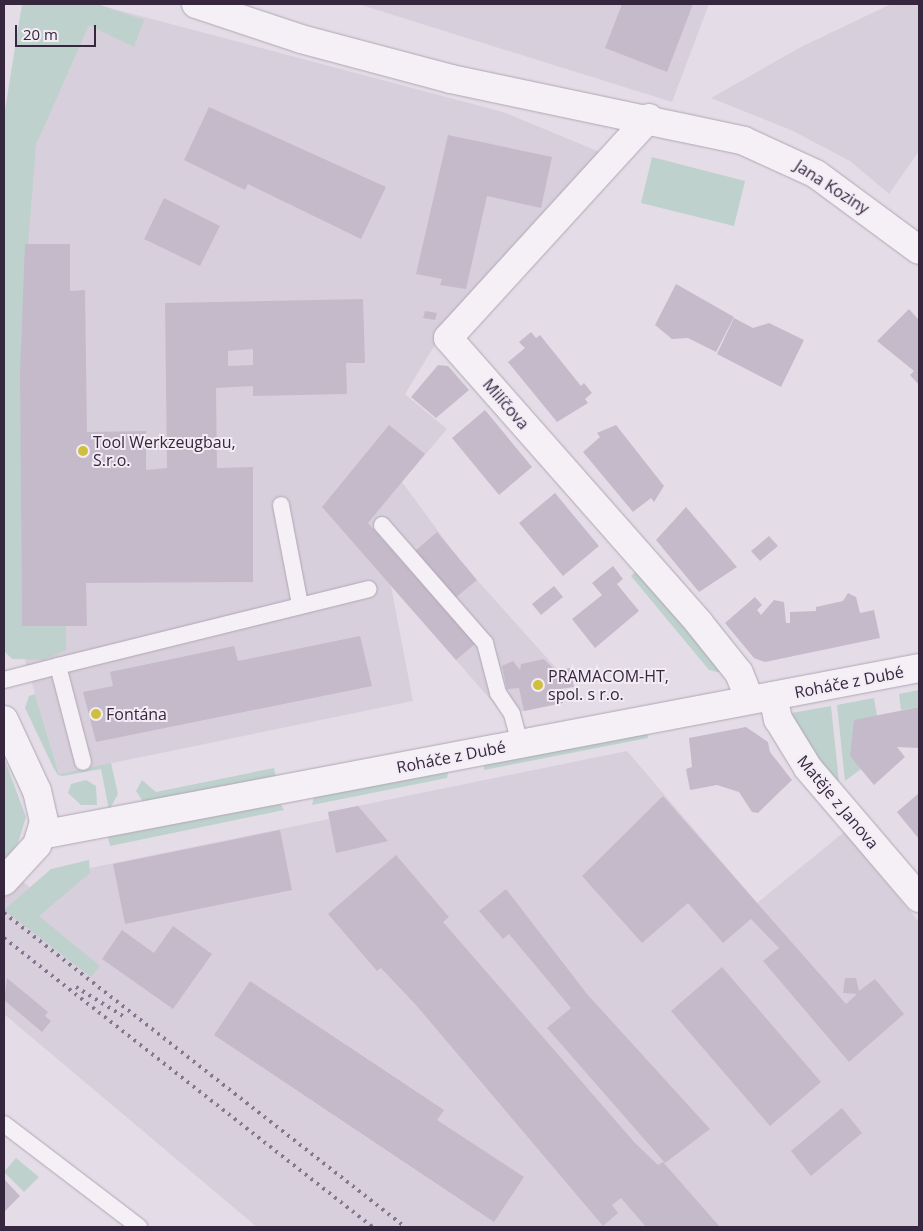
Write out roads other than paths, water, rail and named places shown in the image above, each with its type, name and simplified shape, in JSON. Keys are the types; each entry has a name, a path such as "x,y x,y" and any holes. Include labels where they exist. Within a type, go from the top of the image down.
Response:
{"street":[{"name":"Jana Koziny","path":"196,4 301,39 451,79 649,118 744,141 788,158 816,174 919,250"},
{"name":"Milíčova","path":"649,118 448,338 699,623 761,698"},
{"name":"Roháče z Dubé","path":"41,835 919,668"},
{"name":"Matěje z Janova","path":"761,698 778,719 808,768 919,898"},
{"path":"4,720 42,806 41,835 4,881"}],"lane":[{"path":"281,505 300,605"},
{"path":"382,524 485,643 498,693 512,714 520,744"},
{"path":"4,680 369,589"},
{"path":"58,666 83,762"},
{"path":"4,1124 140,1227"}],"railway":[{"path":"4,913 405,1227"},
{"path":"4,938 372,1227"},
{"path":"76,987 123,1016"}],"place":[{"name":"Tool Werkzeugbau, S.r.o.","path":"83,451"},
{"name":"PRAMACOM-HT, spol. s r.o.","path":"538,685"},
{"name":"Fontána","path":"96,714"}]}
